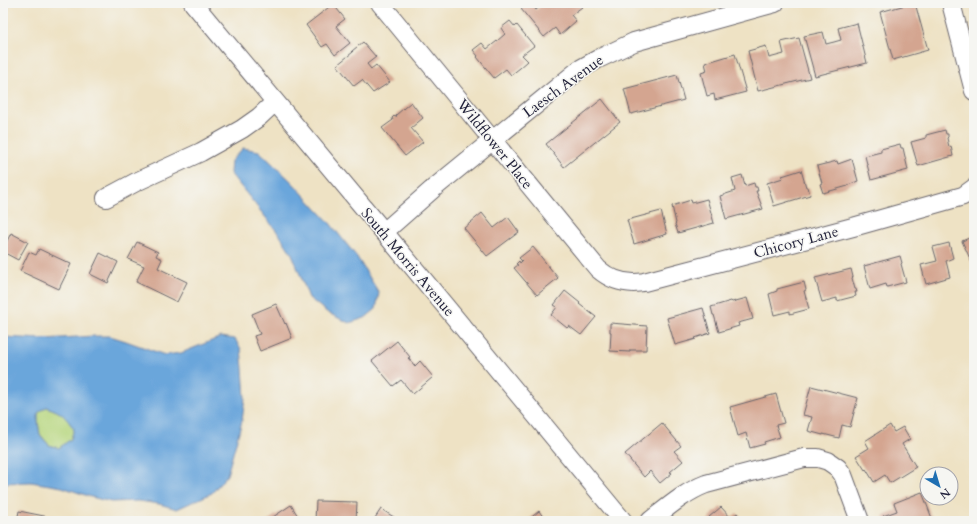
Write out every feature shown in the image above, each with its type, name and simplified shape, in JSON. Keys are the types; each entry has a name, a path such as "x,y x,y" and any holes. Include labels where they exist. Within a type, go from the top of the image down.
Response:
{"street":[{"name":"South Morris Avenue","path":"193,3 623,521"},
{"name":"Wildflower Place","path":"380,3 598,268 604,274 616,280"},
{"name":"Laesch Avenue","path":"384,232 492,140 575,74 598,59 634,42 775,3"},
{"path":"951,3 968,42 974,91"},
{"path":"106,198 136,182 201,152 259,117 276,102"},
{"name":"Chicory Lane","path":"616,280 636,283 652,280 853,227 963,196 974,188"},
{"path":"650,521 679,498 695,488 804,458 818,458 828,461 838,468 843,475 860,521"}],"green space":[{"path":"46,407 63,415 74,429 71,439 59,448 49,445 40,434 38,413"}],"water":[{"path":"243,148 259,151 291,181 329,222 357,257 379,293 376,309 365,318 349,323 328,313 309,298 292,254 279,234 230,173 231,161"},
{"path":"110,336 165,355 181,353 221,337 235,339 241,349 245,398 242,421 227,475 212,493 177,509 159,504 138,501 111,502 62,487 31,482 3,483 3,337 43,339","holes":["46,407 59,412 68,420 74,429 71,439 59,448 49,445 40,435 38,413"]}],"building":[{"path":"530,3 536,10 544,3 579,3 582,7 571,15 576,21 560,35 555,28 544,37 521,9"},
{"path":"915,3 928,50 893,60 880,12"},
{"path":"333,4 345,19 336,26 350,43 335,55 327,44 322,47 306,25"},
{"path":"510,21 515,27 517,25 534,46 522,55 528,61 520,68 511,75 506,69 494,78 473,50 482,43 487,49 505,34 501,28"},
{"path":"857,23 867,63 815,76 804,36 823,32 826,44 841,40 838,28"},
{"path":"799,38 810,78 758,91 748,51 766,46 769,58 784,54 781,42"},
{"path":"363,42 376,57 367,64 371,69 376,65 390,82 373,93 362,80 354,86 337,65"},
{"path":"735,54 746,92 715,100 714,94 707,96 701,73 707,71 705,63"},
{"path":"677,75 684,100 631,114 624,89"},
{"path":"602,99 620,122 564,167 546,144"},
{"path":"411,102 423,118 411,128 423,142 405,156 382,128 393,120 392,118 394,116 397,116 396,115"},
{"path":"945,130 946,134 948,134 947,138 949,147 951,146 953,156 918,166 911,142 926,138 926,135"},
{"path":"900,144 901,148 903,148 908,170 871,180 865,156 881,152 881,149"},
{"path":"852,159 858,181 848,186 823,193 817,166 837,161 838,164"},
{"path":"801,170 810,195 774,206 767,183"},
{"path":"742,175 745,186 754,183 755,187 757,187 758,191 756,191 763,209 726,219 720,196 735,191 732,178"},
{"path":"707,199 714,223 678,233 672,206 691,200 692,203"},
{"path":"661,211 667,234 634,244 627,220"},
{"path":"482,213 494,228 508,217 519,232 487,256 464,228"},
{"path":"11,233 28,242 18,260 3,252"},
{"path":"974,236 974,262 972,263 962,241"},
{"path":"137,242 158,252 156,256 162,259 158,268 187,282 177,302 136,282 144,266 128,259"},
{"path":"949,243 953,258 946,261 950,277 926,284 921,265 937,261 933,247"},
{"path":"533,247 558,278 537,295 514,268 518,265 516,264 519,261 520,263 522,261 519,258"},
{"path":"39,249 71,264 59,289 20,271 29,252 36,255"},
{"path":"100,253 118,262 108,283 90,274"},
{"path":"900,256 906,282 887,287 886,284 870,289 864,266"},
{"path":"851,269 852,278 857,292 855,292 856,296 837,301 837,298 822,302 815,278"},
{"path":"804,282 806,290 804,291 809,309 790,314 790,311 774,315 769,294 777,291 777,289"},
{"path":"565,291 596,317 581,335 569,326 567,328 551,315 557,307 554,305"},
{"path":"747,298 753,319 738,323 739,326 719,332 711,307"},
{"path":"276,304 292,338 260,351 254,336 260,334 252,314"},
{"path":"703,308 710,333 675,345 667,318"},
{"path":"610,323 647,326 646,350 630,350 630,352 610,351"},
{"path":"397,341 410,357 408,358 415,366 420,361 433,377 413,394 401,380 393,386 372,361"},
{"path":"811,386 858,398 850,427 842,425 839,438 808,431 812,417 803,415"},
{"path":"776,394 784,423 776,425 780,437 764,442 765,444 750,448 746,433 738,436 730,407"},
{"path":"662,423 681,446 674,451 683,461 660,483 650,471 644,477 625,454"},
{"path":"890,425 894,432 903,427 910,439 902,444 916,467 890,483 885,475 874,482 856,456 869,448 865,441"},
{"path":"919,493 919,506 927,506 933,521 885,521 883,516 897,511 894,503"},
{"path":"316,501 357,502 356,521 315,521"},
{"path":"291,505 301,521 267,521"},
{"path":"721,507 731,518 737,513 744,521 707,521 710,518 709,517"},
{"path":"381,509 400,521 373,521"},
{"path":"19,511 54,518 53,521 17,521"},
{"path":"539,511 546,521 527,521"}]}
